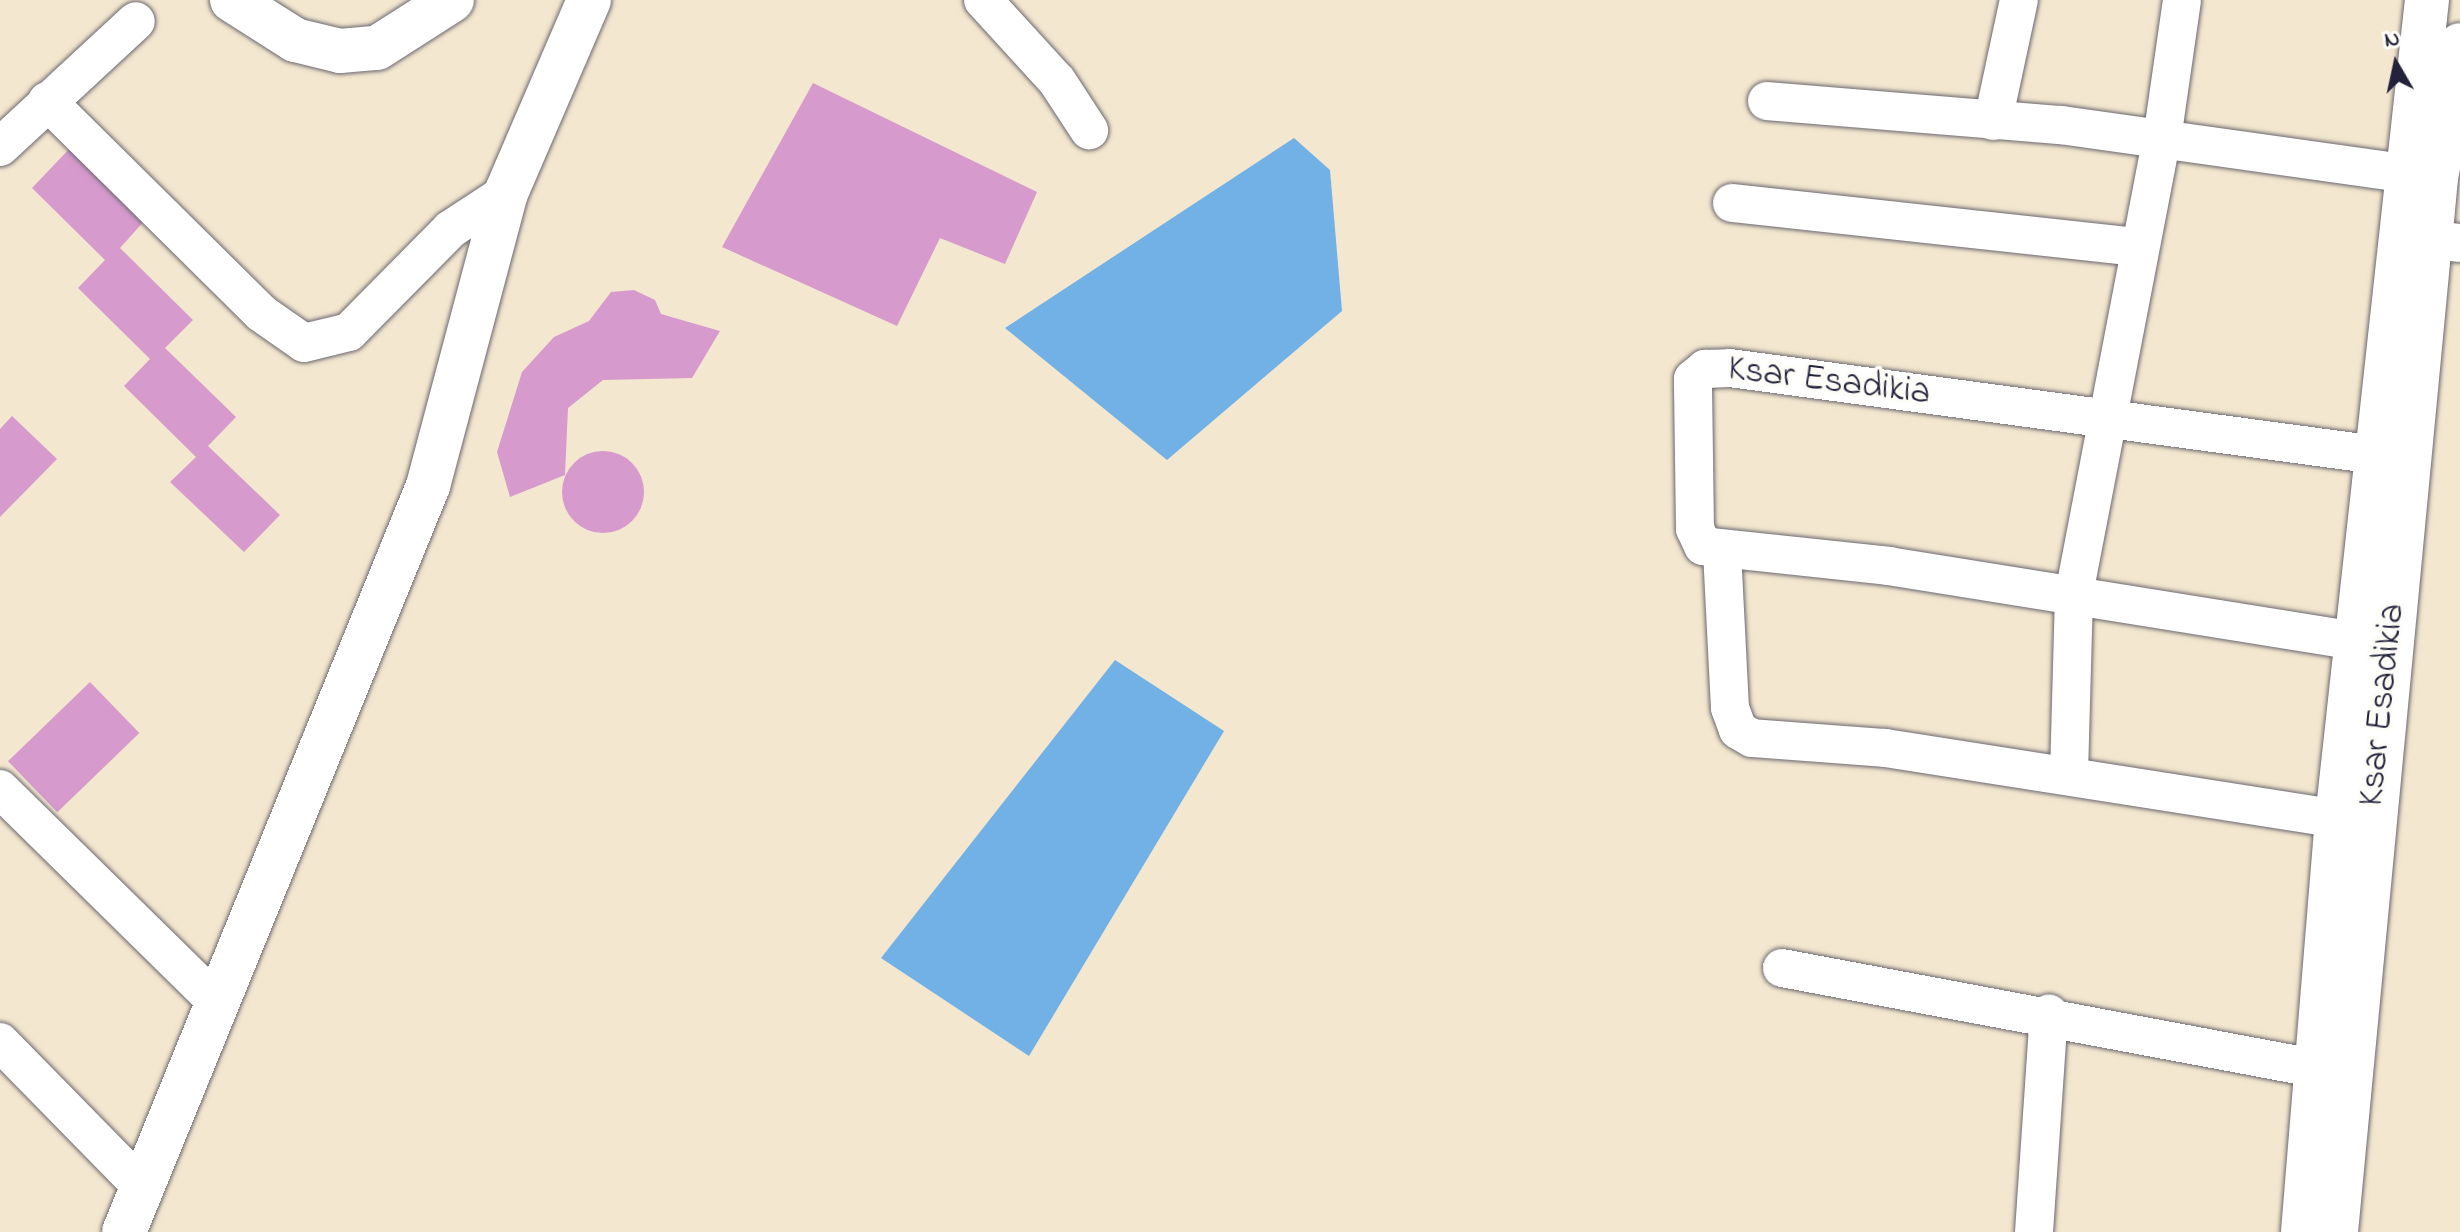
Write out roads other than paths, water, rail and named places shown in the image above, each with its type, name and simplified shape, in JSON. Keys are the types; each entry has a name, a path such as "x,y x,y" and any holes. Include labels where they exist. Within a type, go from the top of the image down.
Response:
{"street":[{"path":"232,0 295,40 340,51 377,48 452,0"},
{"path":"124,1232 141,1186 187,1091 218,1003 428,486 506,193 589,0"},
{"path":"983,0 1057,81 1089,130"},
{"path":"1993,121 2019,0"},
{"path":"2069,774 2074,594 2138,247 2162,139 2182,0"},
{"name":"Ksar Esadikia","path":"2336,1232 2429,240 2421,175 2427,0"},
{"path":"0,147 136,21"},
{"name":"Ksar Esadikia","path":"2421,175 2460,45"},
{"path":"47,101 261,313 304,343 349,332 451,229 506,193"},
{"path":"1767,101 2162,139 2421,175"},
{"path":"1732,203 2138,247"},
{"name":"Ksar Esadikia","path":"2303,1232 2319,1069 2337,819 2377,455 2429,240"},
{"name":"Ksar Esadikia","path":"2356,641 1890,566 1722,551 1703,546 1695,529 1691,395 1693,379 1705,369 2108,418 2377,455"},
{"name":"Ksar Esadikia","path":"1722,551 1738,730 1752,738 2069,774 2337,819"},
{"path":"0,789 218,1003"},
{"path":"1782,968 2049,1014 2319,1069"},
{"path":"2034,1232 2049,1014"},
{"path":"0,1042 141,1186"}],"water":[{"path":"1294,138 1330,170 1342,311 1167,460 1005,328"},
{"path":"1115,660 1224,731 1029,1056 881,958"}]}
